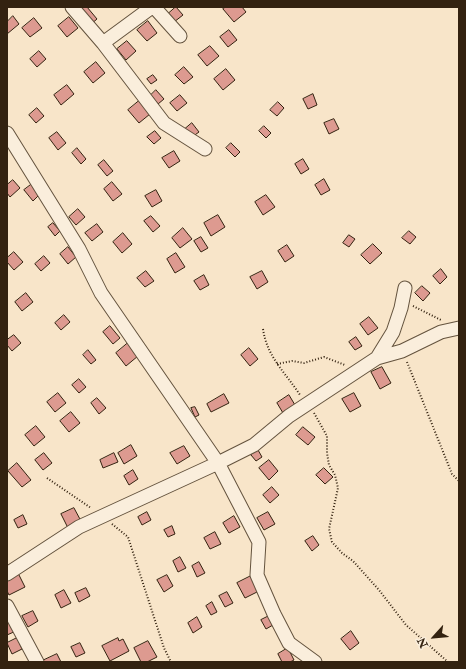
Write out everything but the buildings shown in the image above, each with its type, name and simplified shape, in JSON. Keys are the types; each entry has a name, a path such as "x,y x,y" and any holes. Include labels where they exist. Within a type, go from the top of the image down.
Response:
{"street":[{"path":"72,7 103,43 164,123 205,149"},
{"path":"103,43 153,7 180,36"},
{"path":"7,133 79,248 101,293 218,463 259,542 257,576 274,614 289,643 315,662"},
{"path":"377,358 393,332 405,288"},
{"path":"7,574 79,527 254,445 289,416 377,358 402,351 441,332 459,328"},
{"path":"7,606 38,662"}],"path":[{"path":"402,302 459,328"},
{"path":"263,329 265,340 272,357 315,414 327,436 329,465 335,476 338,488 329,529 332,542 342,553 353,561 379,590 406,625 448,662"},
{"path":"402,351 452,474 459,481"},
{"path":"277,364 292,361 304,363 324,357 342,365 359,370"},
{"path":"47,478 103,516 128,537 164,648 172,662"}]}
